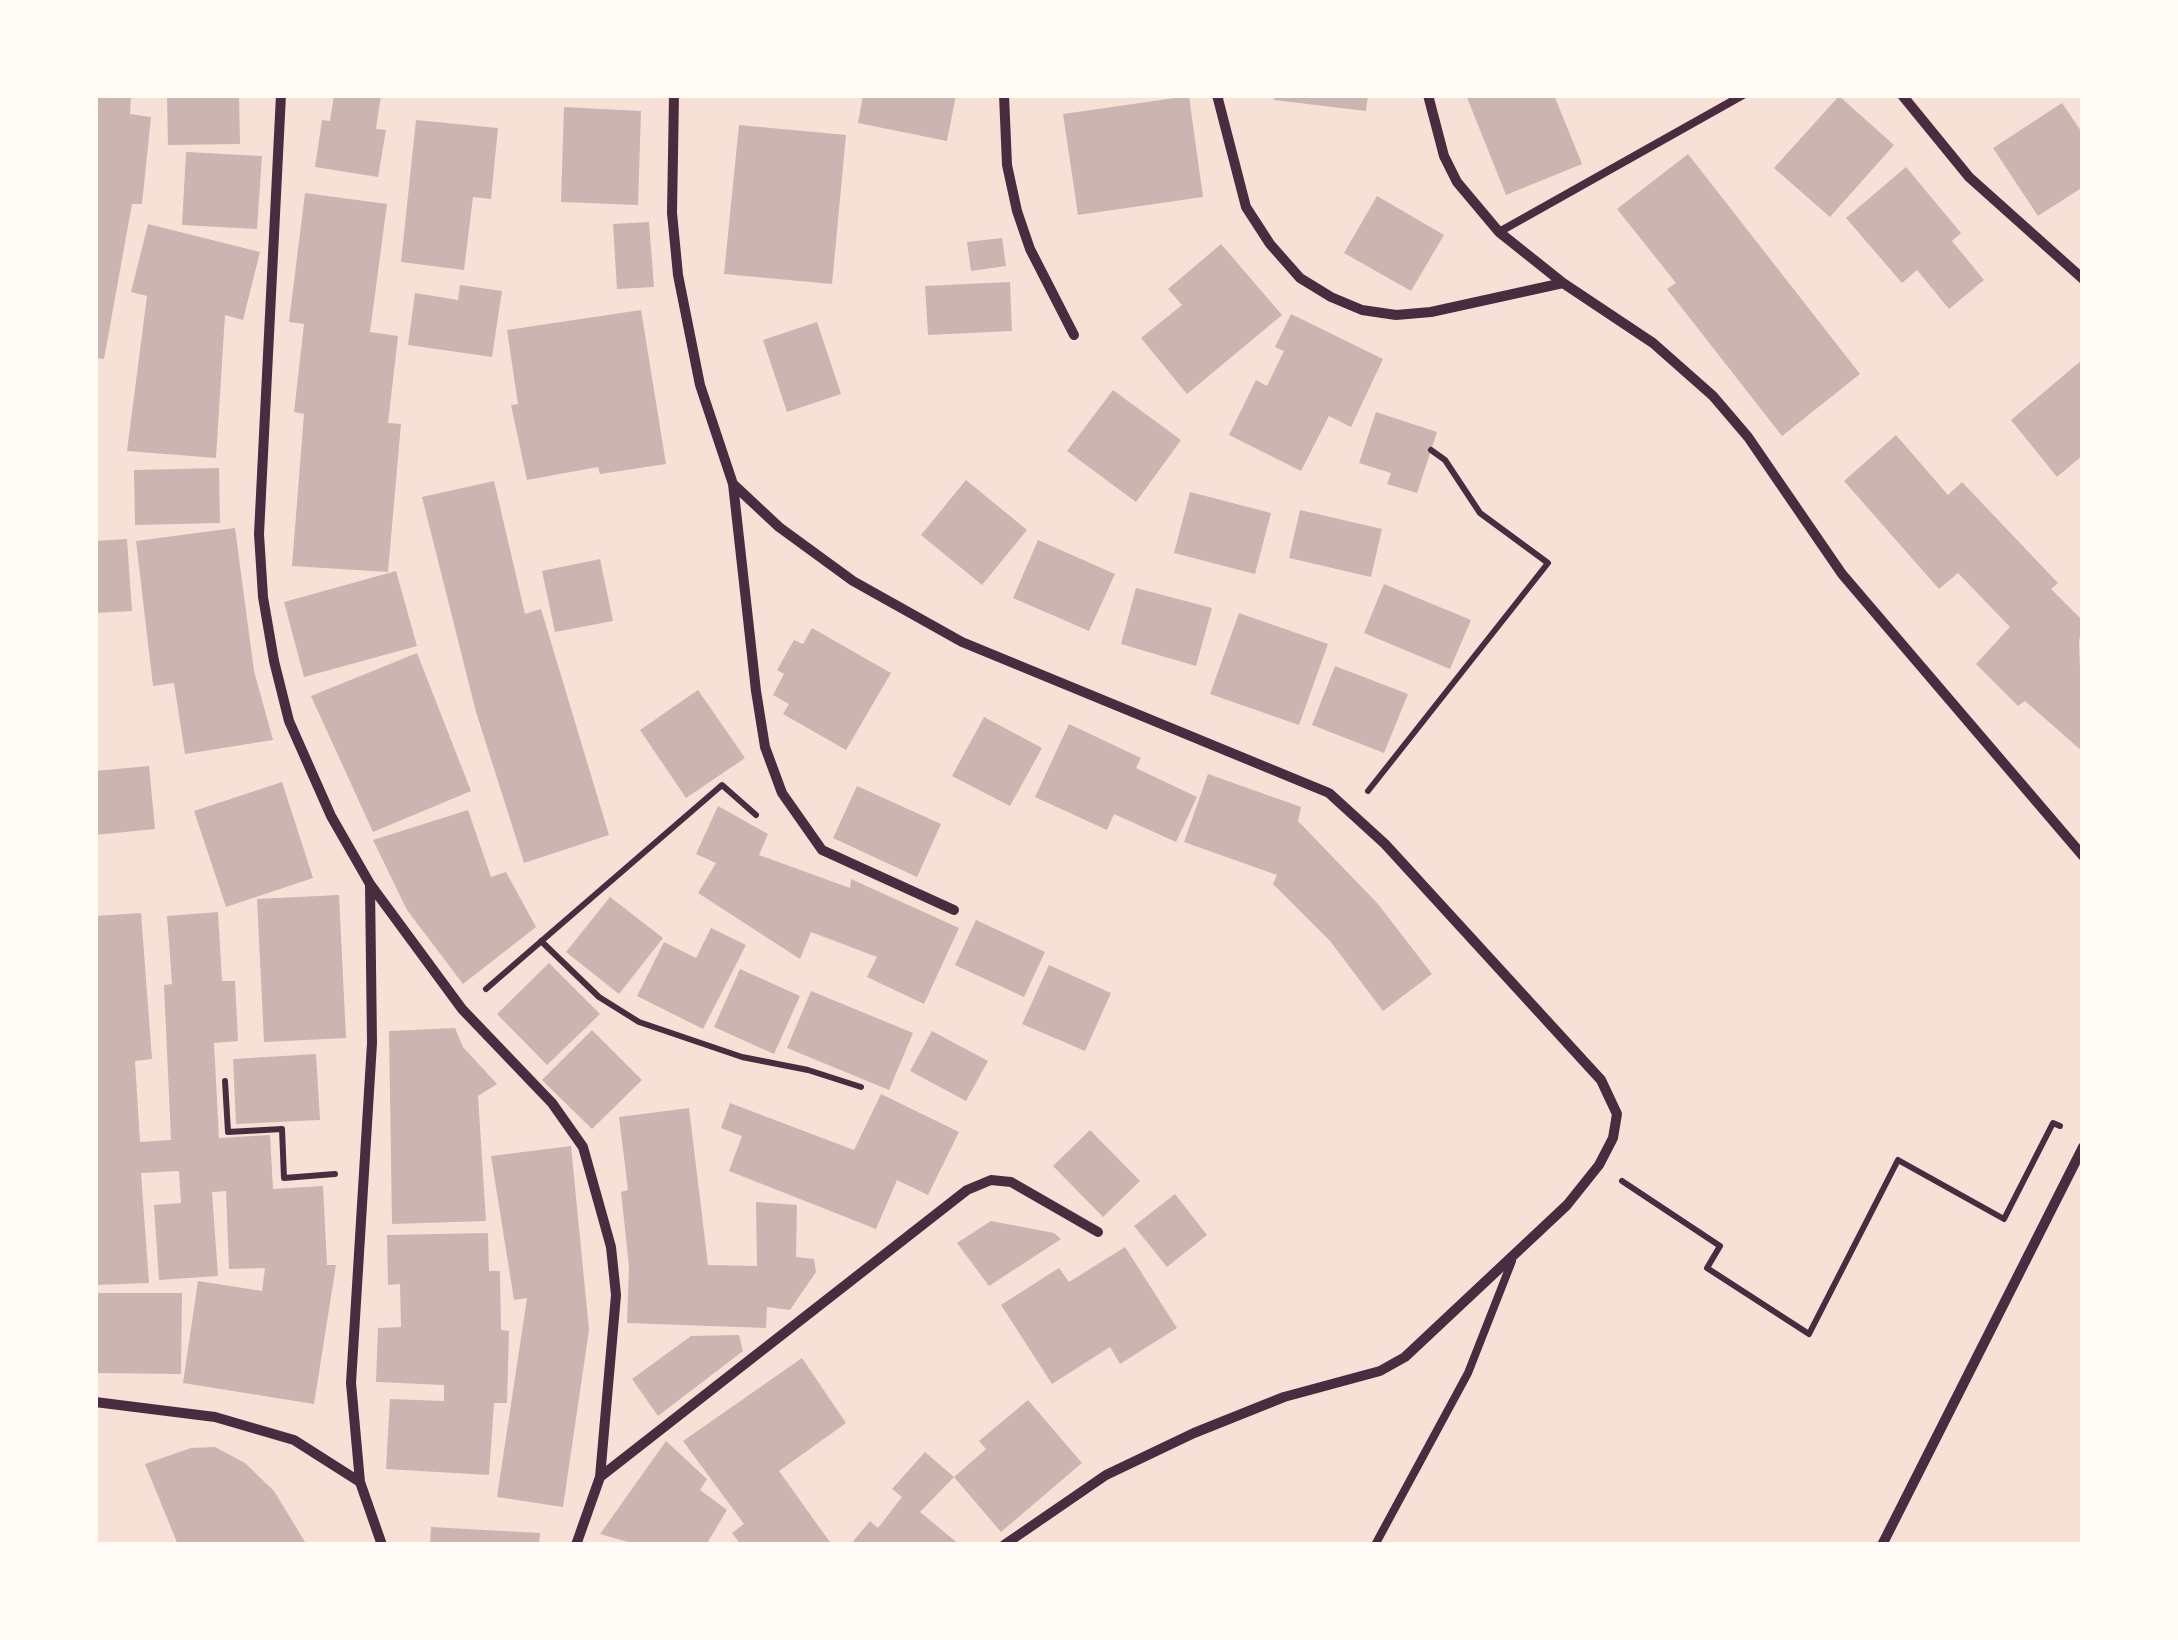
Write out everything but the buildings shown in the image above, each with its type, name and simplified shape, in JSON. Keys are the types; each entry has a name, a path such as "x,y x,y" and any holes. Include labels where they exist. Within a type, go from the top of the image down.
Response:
{"street":[{"path":"280,95 260,534 263,598 289,721 331,816 370,884 462,1009 566,1121 583,1146 594,1179 616,1294 600,1477 576,1545"},
{"path":"674,95 672,212 678,275 700,385 734,484 765,747 782,793 822,850 954,910"},
{"path":"1004,95 1007,166 1017,211 1030,248 1074,335"},
{"path":"1217,95 1246,206 1300,278 1331,297 1362,310 1396,315 1432,312 1563,283"},
{"path":"1428,95 1444,156 1457,182 1499,232 1563,283 1652,343 1712,396 1748,436 1842,574 2083,856"},
{"path":"1902,95 1969,176 2083,280"},
{"path":"734,484 779,527 853,582 962,642 1300,778 1351,811 1612,1095 1618,1114 1614,1138 1599,1165 1512,1261 1405,1357 1380,1371 1284,1397 1194,1432 1106,1474 1004,1545"},
{"path":"370,884 374,973 366,1172 351,1383 360,1482 382,1545"},
{"path":"1882,1545 2083,1147"},
{"path":"600,1477 966,1190 992,1180 1011,1182 1098,1232"},
{"path":"95,1402 179,1410 257,1426 320,1454 360,1482"}],"lane":[{"path":"1499,232 1743,95"},
{"path":"1375,1545 1468,1372 1512,1261"}],"path":[{"path":"1351,811 1548,563 1480,513 1445,460 1431,450"},
{"path":"462,1009 722,785"},
{"path":"541,941 599,997 639,1022 742,1056 808,1070 861,1088"},
{"path":"225,1081 228,1132 282,1129 284,1178 366,1172"},
{"path":"1599,1165 1720,1246 1706,1268 1809,1334 1898,1160 2004,1220 2052,1122 2068,1130"}]}
